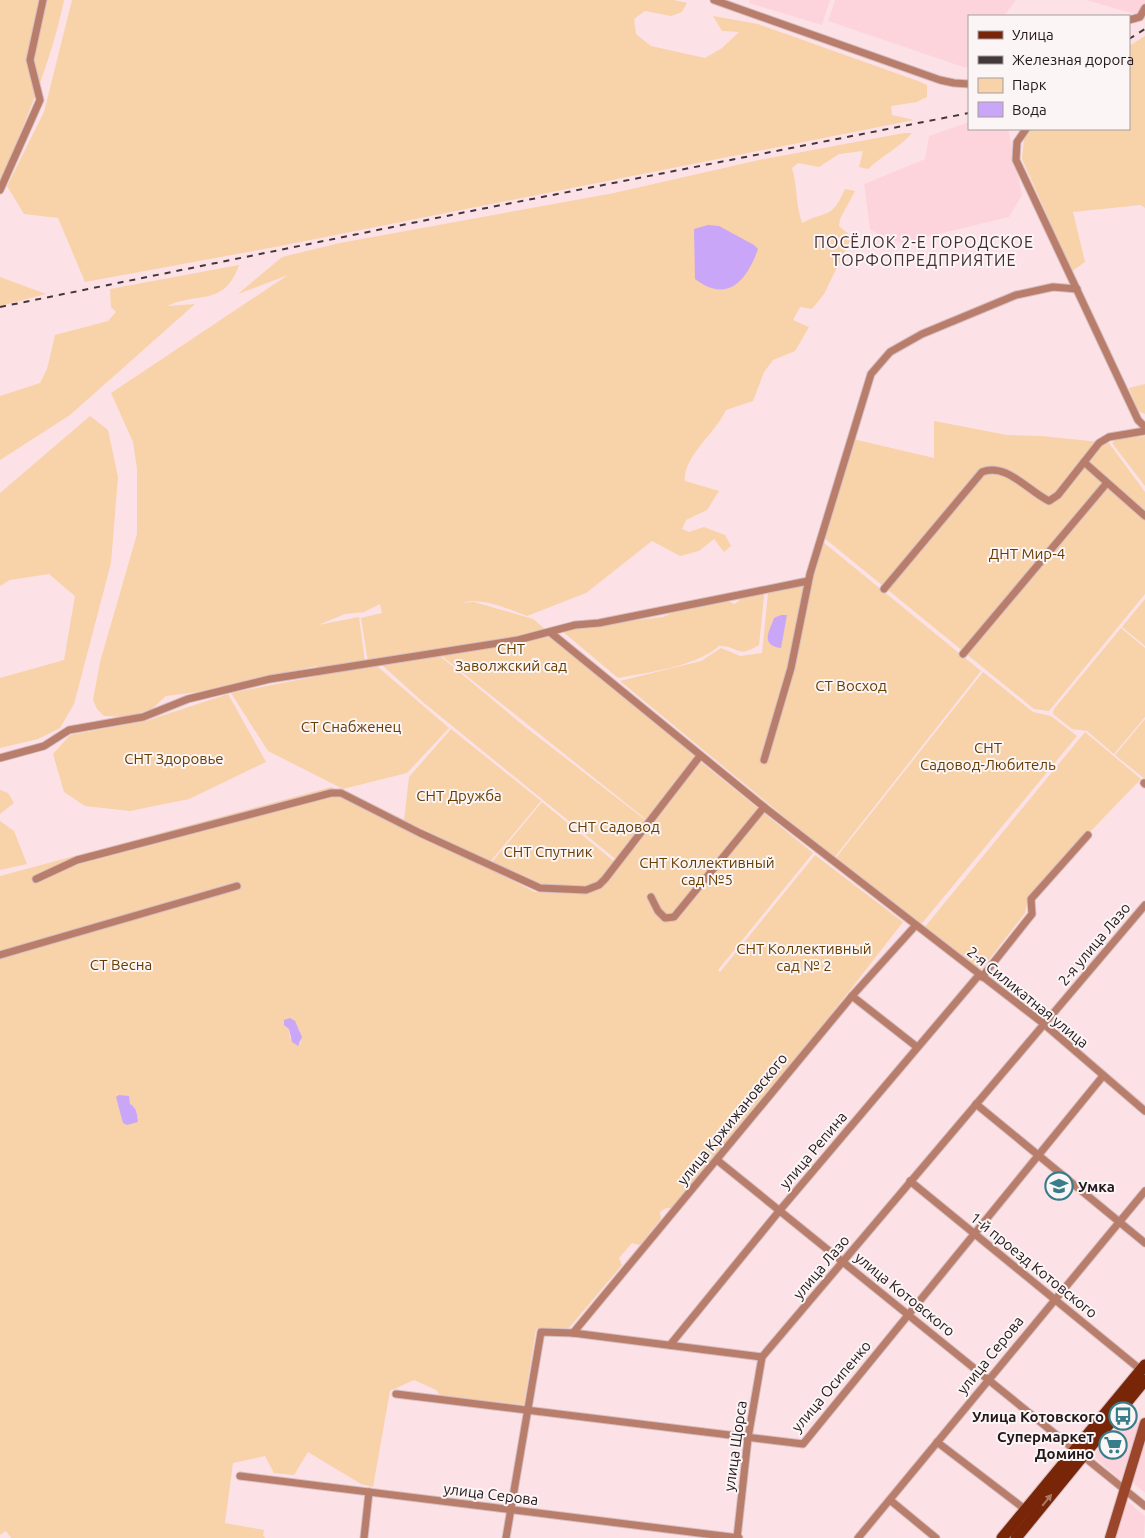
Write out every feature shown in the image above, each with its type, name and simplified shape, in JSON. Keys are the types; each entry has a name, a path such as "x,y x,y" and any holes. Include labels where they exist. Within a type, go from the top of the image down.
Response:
{"main road":[{"path":"1016,1538 1079,1453 1144,1372"},
{"path":"1002,1538 1079,1453"}],"street":[{"path":"0,190 40,100 30,60 43,0"},
{"path":"714,0 940,80 968,84"},
{"path":"1130,20 1140,17 1145,8"},
{"path":"1025,130 1018,142 1016,160 1138,420 1145,427"},
{"path":"764,760 792,668 808,581 871,374 890,352 922,334 1016,295 1053,287 1077,289"},
{"path":"884,589 982,472 989,469 998,470 1016,479 1049,501 1058,495 1099,443 1109,437 1145,431"},
{"path":"1084,462 1106,484 1145,516"},
{"path":"964,654 1106,484"},
{"path":"0,758 44,746 69,730 142,717 188,698 270,680 551,633 575,625 599,623 808,581"},
{"name":"2-я Силикатная улица","path":"551,633 700,756 1044,1024 1145,1111"},
{"path":"36,879 77,860 331,793 341,793 540,888 586,890 599,886 605,879 700,756"},
{"path":"652,897 658,911 665,918 674,917 764,806"},
{"name":"улица Репина","path":"670,1345 780,1210 1032,914 1031,899 1088,835"},
{"path":"0,955 237,886"},
{"name":"2-я улица Лазо","path":"1044,1024 1145,905"},
{"name":"улица Кржижановского","path":"573,1333 852,996 916,926"},
{"path":"852,996 918,1047"},
{"name":"улица Лазо","path":"762,1357 845,1262 1044,1024"},
{"name":"улица Осипенко","path":"396,1394 803,1444 1103,1076"},
{"path":"976,1104 1145,1243"},
{"name":"улица Котовского","path":"717,1160 1145,1506"},
{"name":"1-й проезд Котовского","path":"910,1182 1144,1372"},
{"name":"улица Серова","path":"858,1538 1145,1191"},
{"path":"506,1538 541,1332 573,1333 762,1357"},
{"name":"улица Щорса","path":"738,1538 748,1438 762,1357"},
{"path":"1110,1538 1145,1423"},
{"path":"937,1442 1026,1510"},
{"name":"улица Серова","path":"240,1476 738,1538"},
{"path":"364,1538 369,1492"},
{"path":"890,1500 936,1538"}],"shaded area":[{"path":"750,0 830,0 822,25 749,3"},
{"path":"835,0 1016,0 1005,15 968,15 968,65 966,68 828,21"},
{"path":"1086,0 1145,0 1145,4 1138,15"},
{"path":"968,122 968,130 1008,130 1022,195 1009,217 901,243 870,230 864,184 925,159 929,136"},
{"path":"1126,1415 1142,1424 1124,1483 1093,1456"},
{"path":"1145,1441 1145,1493 1133,1483"},
{"path":"1126,1500 1145,1516 1144,1538 1114,1538"}],"green space":[{"path":"0,0 64,0 45,70 0,182"},
{"path":"72,0 674,0 687,3 682,12 671,16 645,11 634,19 636,34 651,46 705,58 722,48 739,32 722,31 713,16 758,24 918,81 927,85 927,97 917,102 891,106 892,115 914,120 275,247 85,282 58,218 24,214 7,186 44,112"},
{"path":"1145,36 1145,208 1141,205 1073,212 1085,262 1072,271 1022,159 1024,138 1030,130 1130,130 1130,45"},
{"path":"912,133 868,169 859,167 863,151 839,154 819,167 798,163 792,168 802,223 832,210 845,189 855,191 840,219 839,226 852,237 824,294 812,309 800,307 793,320 809,327 795,351 773,360 764,372 753,401 726,410 689,463 685,481 719,491 707,510 686,520 682,529 689,532 704,527 725,535 731,546 724,552 714,539 699,551 680,556 652,541 586,593 527,616 486,602 478,601 461,603 474,602 533,619 698,757 648,821 437,652 369,663 378,667 449,728 407,773 343,789 268,751 231,693 318,676 317,666 198,692 166,696 152,709 127,717 104,716 97,709 93,700 100,662 137,534 137,469 133,442 111,393 288,275 238,294 282,257 340,243 614,193 759,160","holes":["380,604 382,613 361,618 368,662 365,662 359,617 318,625 345,614 364,612"]},
{"path":"239,265 226,287 218,292 210,296 167,306 195,304 70,415 0,460 0,396 40,383 47,369 55,335 108,321 116,312 111,307 110,289"},
{"path":"0,277 46,294 0,306"},
{"path":"1145,384 1145,414 1138,411 1129,388"},
{"path":"90,416 108,430 118,477 111,563 74,704 60,728 38,739 0,748 0,678 64,660 75,596 49,574 10,580 0,586 0,493"},
{"name":"ДНТ Мир-4","path":"934,421 1007,435 1042,436 1109,443 1145,492 1145,594 1049,711 1034,709 823,537 853,439 934,458"},
{"path":"1145,436 1145,486 1112,443 1117,439"},
{"name":"СТ Восход","path":"823,542 981,671 834,858 620,681 701,661 721,648 740,656 762,653 768,593 810,584"},
{"path":"765,587 759,645 746,651 719,646 697,659 671,668 618,678 562,631 570,628 663,617 705,598 721,598 735,604 744,596"},
{"path":"1145,599 1145,646 1122,627"},
{"path":"1121,628 1145,648 1145,717 1114,754 1087,731 1072,729 1053,714 1054,709"},
{"name":"СНТ Садовод","path":"440,656 524,726 648,822 618,861 424,703 382,665"},
{"name":"СНТ Садовод-Любитель","path":"983,672 1033,712 1051,716 1077,736 918,928 835,859"},
{"name":"СНТ Здоровье","path":"228,694 266,762 189,799 130,811 85,806 64,792 53,754 70,735 146,721"},
{"path":"1145,719 1145,779 1115,755"},
{"name":"СНТ Дружба","path":"451,729 541,801 490,862 404,820 409,777"},
{"path":"1085,732 1141,779 1029,895 1025,913 981,970 924,928"},
{"path":"701,762 813,853 718,970 720,972 815,855 903,922 805,1048 673,1208 666,1208 660,1212 661,1219 640,1245 632,1243 619,1258 622,1265 569,1328 536,1329 524,1405 441,1396 436,1390 414,1380 390,1391 373,1487 361,1484 308,1452 294,1475 274,1473 265,1456 233,1463 225,1523 264,1530 263,1536 266,1538 11,1538 6,1531 0,1535 0,876 331,787 535,892 572,894 600,890","holes":["299,1028 301,1043 296,1045 290,1038 289,1029","128,1096 130,1104 136,1112 138,1122 132,1122 121,1113 121,1109"]},
{"path":"0,790 8,793 14,803 0,814"},
{"name":"СНТ Спутник","path":"542,802 616,863 598,883 568,888 541,886 491,863"},
{"path":"0,821 14,831 27,864 0,870"}],"water":[{"path":"708,225 719,226 758,249 742,279 727,289 707,286 695,279 694,229"},
{"path":"787,615 781,648 770,644 768,633 774,618"},
{"path":"290,1018 295,1021 302,1037 298,1046 292,1042 289,1029 284,1025 284,1020"},
{"path":"119,1095 129,1096 130,1104 134,1107 138,1122 127,1125 123,1123 116,1097"}],"railway":[{"path":"1130,38 1145,29"},
{"path":"0,307 466,212 968,113"}],"place":[{"name":"Умка","path":"1059,1186"},
{"name":"Улица Котовского","path":"1123,1416"},
{"name":"Супермаркет Домино","path":"1113,1445"}],"district":[{"name":"ПОСЁЛОК 2-Е ГОРОДСКОЕ ТОРФОПРЕДПРИЯТИЕ","path":"924,251"}],"park label":[{"name":"СНТ Заволжский сад","path":"511,656"},
{"name":"СТ Снабженец","path":"351,726"},
{"name":"СНТ Коллективный сад №5","path":"707,870"},
{"name":"СНТ Коллективный сад № 2","path":"804,956"},
{"name":"СТ Весна","path":"121,964"}]}
